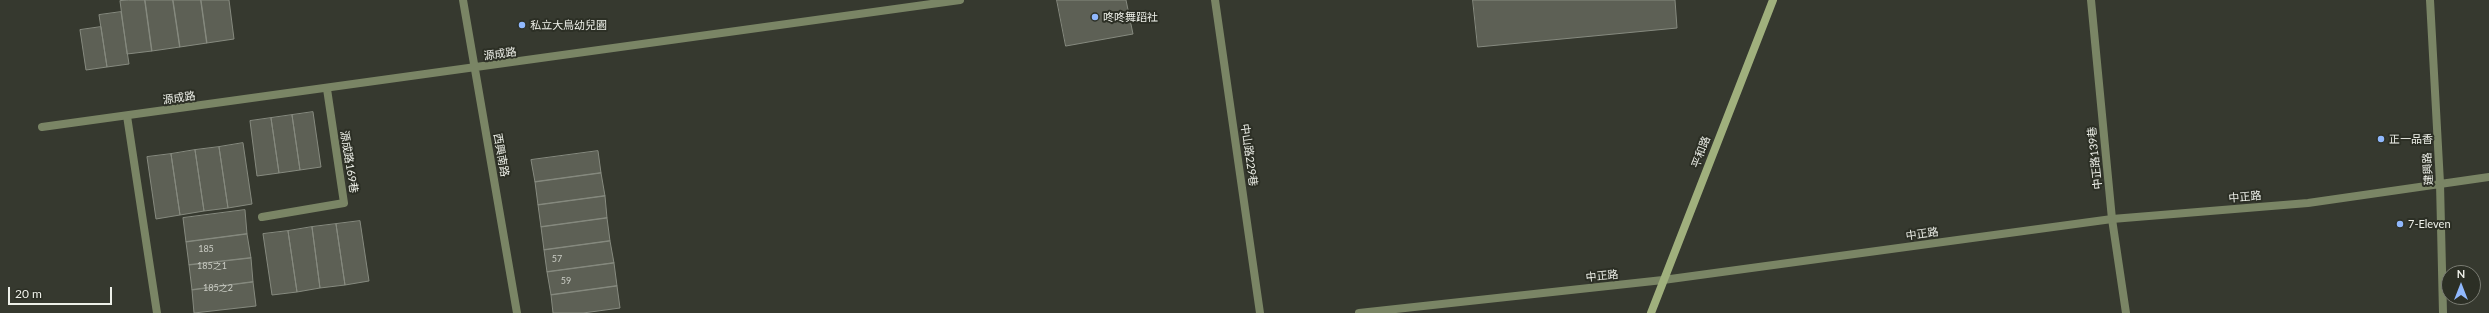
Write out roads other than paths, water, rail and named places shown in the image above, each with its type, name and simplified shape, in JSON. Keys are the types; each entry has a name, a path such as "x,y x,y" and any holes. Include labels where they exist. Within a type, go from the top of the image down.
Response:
{"main road":[{"name":"平和路","path":"1650,313 1773,0"}],"street":[{"name":"西興南路","path":"463,0 517,313"},
{"name":"源成路","path":"42,127 327,89 960,0"},
{"name":"中山路229巷","path":"1215,0 1260,313"},
{"name":"中正路139巷","path":"2091,0 2112,219 2126,313"},
{"name":"建興路","path":"2430,0 2440,183 2443,313"},
{"name":"源成路169巷","path":"262,216 344,203 327,89"},
{"path":"127,116 157,313"},
{"name":"中正路","path":"1359,313 1663,280 2112,219 2308,203 2489,177"}],"place":[{"name":"咚咚舞蹈社","path":"1095,17"},
{"name":"私立大鳥幼兒園","path":"522,25"},
{"name":"正一品香","path":"2381,139"},
{"name":"7-Eleven","path":"2400,224"}]}
